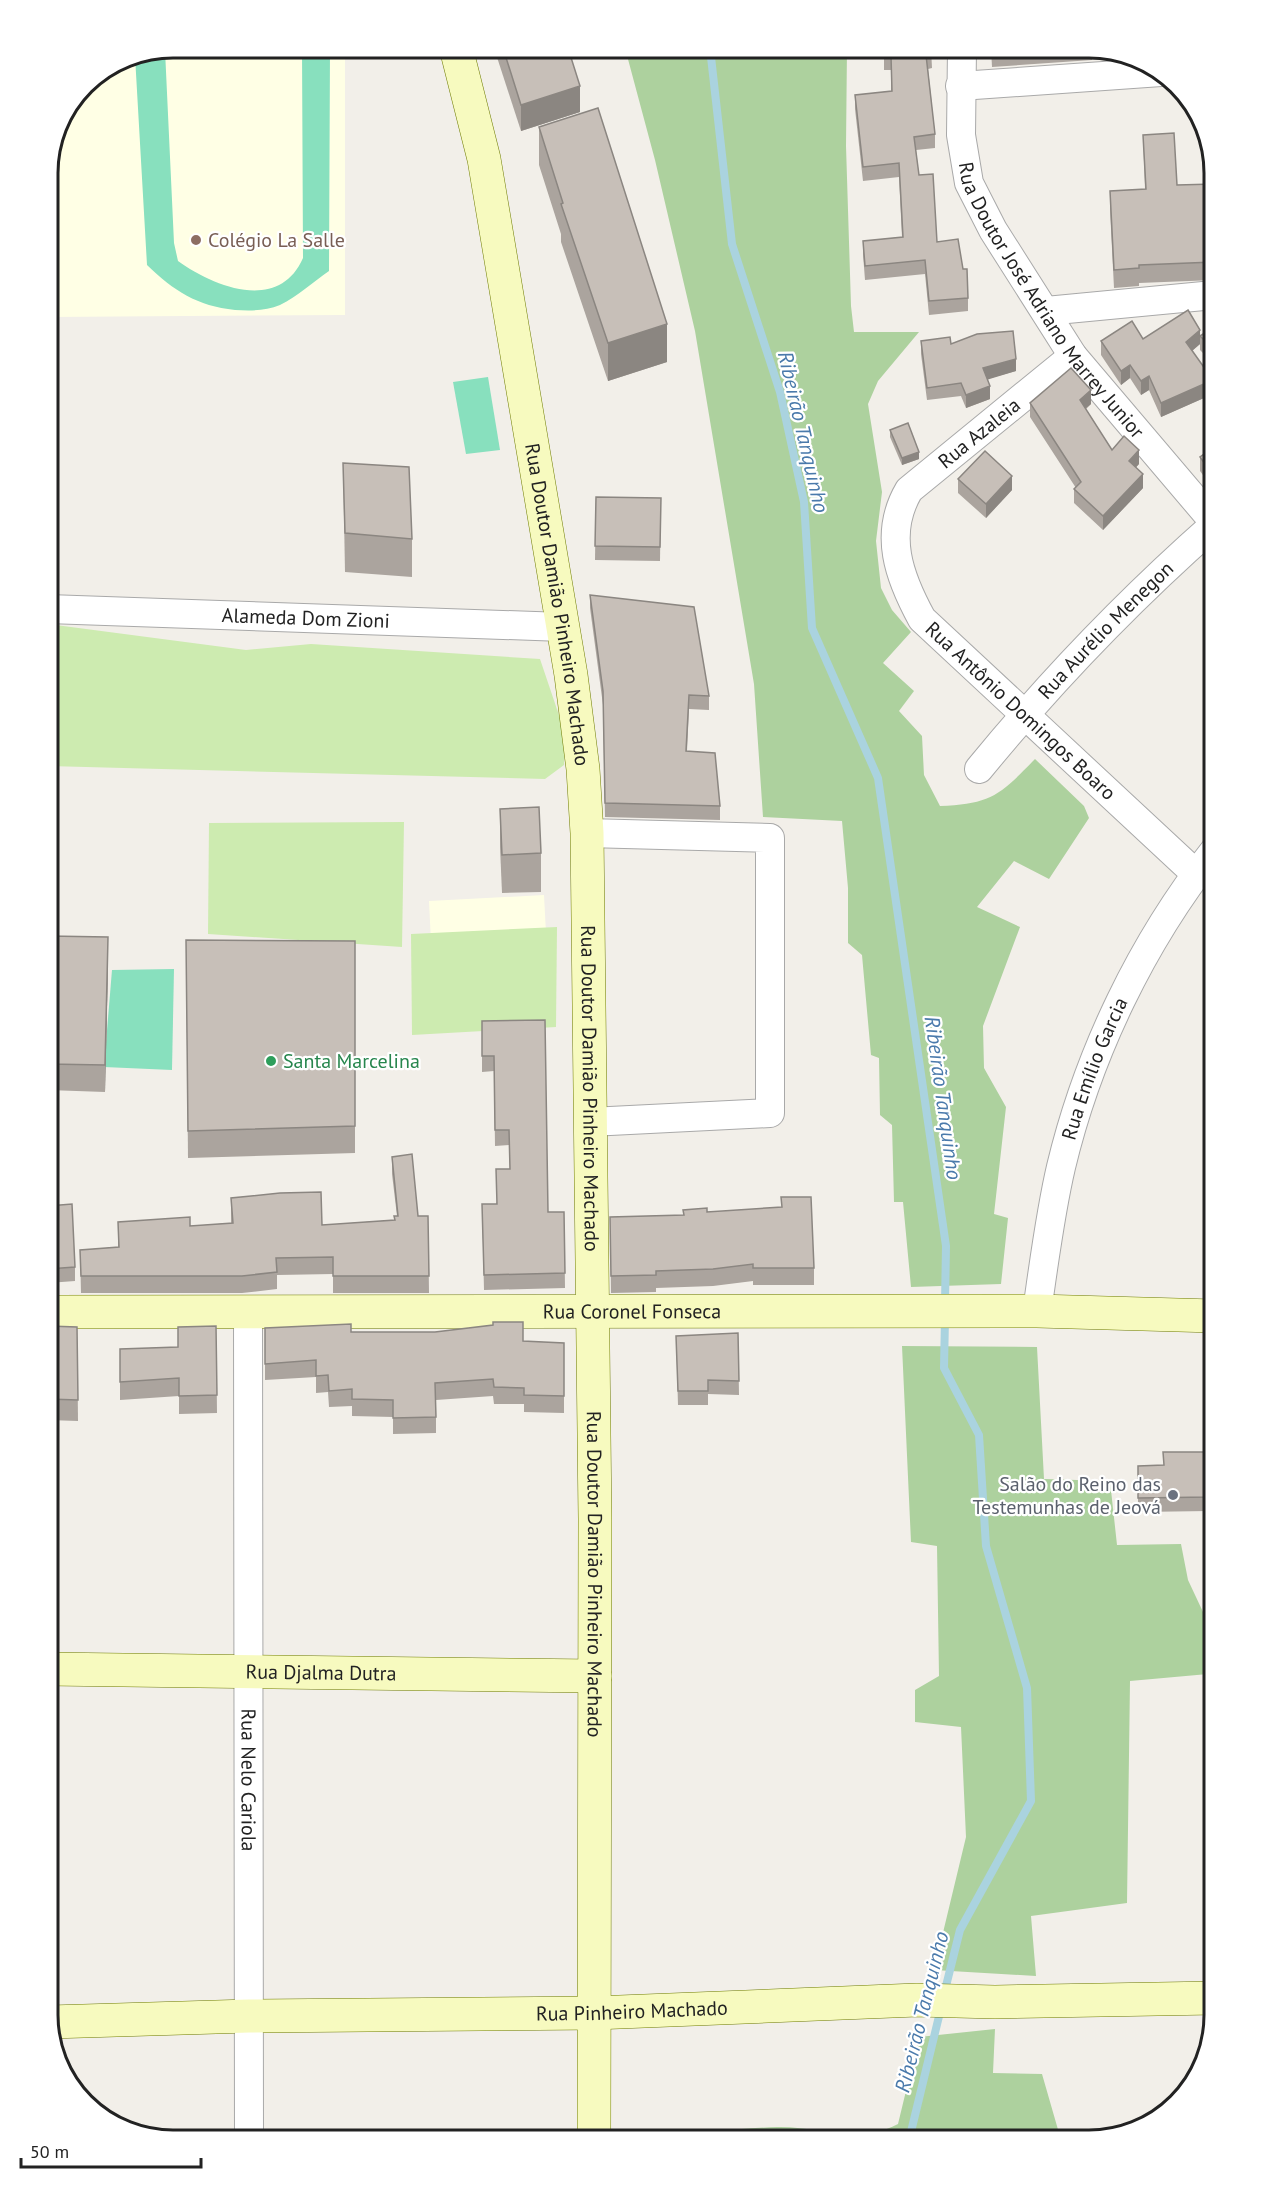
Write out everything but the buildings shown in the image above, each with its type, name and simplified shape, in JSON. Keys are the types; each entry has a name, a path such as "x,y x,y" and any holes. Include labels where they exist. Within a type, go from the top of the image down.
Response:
{"street":[{"name":"Rua Doutor Damião Pinheiro Machado","path":"459,58 484,159 563,627 581,757 587,833 594,1311 594,2129"},
{"name":"Rua Doutor José Adriano Marrey Junior","path":"961,59 961,135 969,183 993,230 1046,311 1072,356 1204,512"},
{"path":"960,86 1145,73"},
{"path":"1046,311 1204,296"},
{"name":"Rua Azaleia","path":"895,518 909,490 1072,356"},
{"name":"Rua Antônio Domingos Boaro","path":"895,518 899,565 907,590 922,619 1196,874"},
{"name":"Rua Aurélio Menegon","path":"980,770 1024,715 1077,656 1160,573 1204,533"},
{"name":"Alameda Dom Zioni","path":"59,609 563,627"},
{"path":"587,833 770,838 770,1113 590,1122"},
{"name":"Rua Emílio Garcia","path":"1037,1311 1061,1167 1098,1050 1155,936 1204,864"},
{"name":"Rua Coronel Fonseca","path":"58,1312 916,1310 1204,1316"},
{"name":"Rua Nelo Cariola","path":"248,1312 249,2129"},
{"name":"Rua Djalma Dutra","path":"58,1669 595,1676"},
{"name":"Rua Pinheiro Machado","path":"58,2022 249,2016 594,2013 917,2000 995,2002 1204,1998"}],"shaded area":[{"name":"Colégio La Salle","path":"345,58 345,315 59,317 59,158 67,129 82,103 109,78 129,67 158,59"},
{"path":"544,895 547,952 431,942 429,901"}],"green space":[{"path":"302,58 330,58 329,271 280,305 252,310 221,308 198,301 177,290 147,265 136,65 165,59 174,243 178,261 193,271 227,286 245,290 262,290 278,285 292,275 303,258"},
{"path":"628,58 847,59 846,146 851,306 854,332 919,332 878,381 868,404 882,492 876,541 881,588 892,610 911,632 883,663 914,691 899,711 922,736 924,775 940,806 983,800 1003,789 1035,759 1084,806 1089,818 1049,879 1014,861 977,907 1020,927 983,1026 984,1068 1006,1107 994,1214 1008,1218 1001,1284 911,1287 903,1202 894,1202 892,1125 880,1115 879,1058 871,1055 862,955 848,943 848,888 842,821 763,817 754,684 695,331 655,160"},
{"path":"488,377 500,450 466,454 453,382"},
{"path":"59,625 246,650 311,644 540,659 566,736 564,765 545,779 59,766"},
{"path":"404,822 402,947 208,934 209,823"},
{"path":"557,927 556,1027 412,1035 411,934"},
{"path":"174,969 172,1070 104,1067 112,970"},
{"path":"902,1346 1037,1347 1044,1479 1110,1481 1117,1545 1181,1544 1188,1580 1203,1612 1204,1674 1130,1681 1127,1903 1031,1916 1036,1976 934,1970 966,1837 961,1727 915,1722 915,1690 939,1676 937,1546 911,1542"},
{"path":"995,2029 993,2073 1042,2074 1058,2130 883,2130 898,2124 919,2037"},
{"path":"777,2127 813,2130 739,2130"}],"waterway":[{"name":"Ribeirão Tanquinho","path":"711,59 732,244 780,392 804,502 812,628 878,778 946,1246 945,1303"},
{"name":"Ribeirão Tanquinho","path":"944,1994 960,1930 1031,1801 1027,1688 986,1546 979,1435 944,1368 945,1318"},
{"name":"Ribeirão Tanquinho","path":"911,2130 941,2008"}],"place":[{"name":"Colégio La Salle","path":"196,240"},
{"name":"Santa Marcelina","path":"271,1061"},
{"name":"Salão do Reino das Testemunhas de Jeová","path":"1173,1495"}]}
